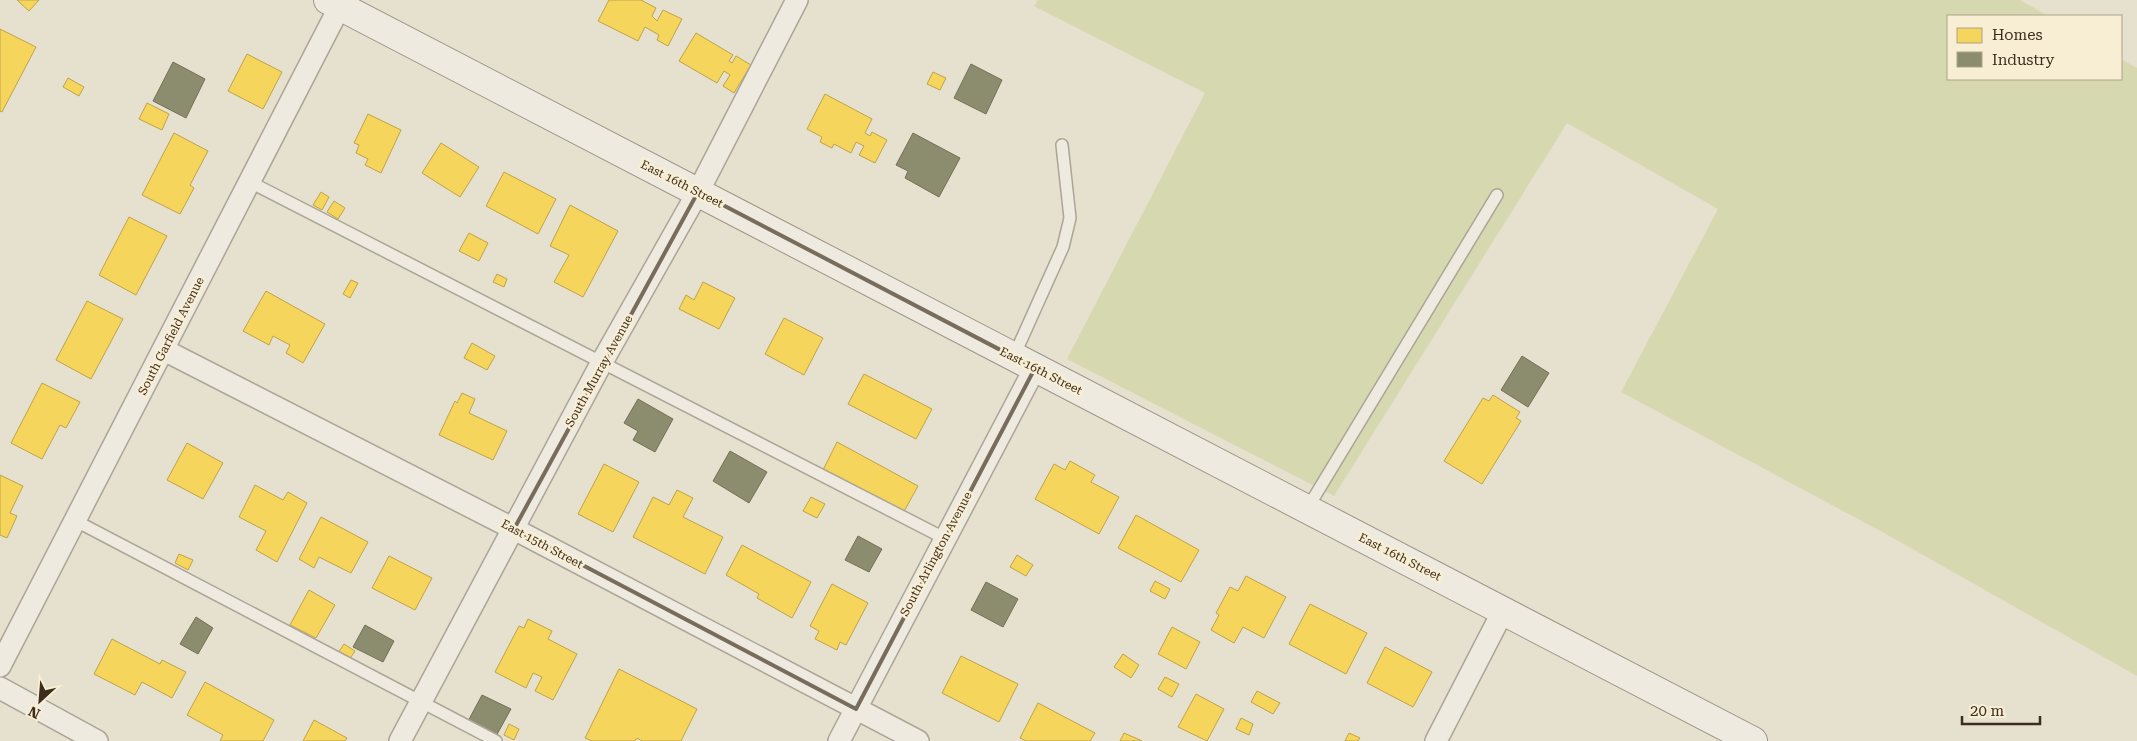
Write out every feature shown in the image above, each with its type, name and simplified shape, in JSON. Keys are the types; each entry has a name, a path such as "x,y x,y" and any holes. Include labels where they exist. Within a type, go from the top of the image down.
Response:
{"street":[{"name":"South Murray Avenue","path":"400,741 602,362 698,192 797,0"},
{"name":"East 16th Street","path":"334,3 1753,741"},
{"name":"South Garfield Avenue","path":"0,666 250,182 334,3"},
{"name":"East 15th Street","path":"164,350 514,529 918,741"},
{"name":"South Arlington Avenue","path":"839,741 944,538 1025,362"},
{"path":"1436,741 1503,611"},
{"path":"0,688 97,741"}],"lane":[{"path":"1025,362 1063,247 1070,218 1062,145"},
{"path":"250,182 944,538"},
{"path":"1307,509 1497,195"},
{"path":"76,521 496,741"}],"highlighted area":[{"path":"698,192 1035,368 856,709 514,529"}],"green space":[{"path":"1038,0 2020,0 2046,15 1947,15 1947,80 2122,80 2122,60 2137,68 2137,676 1886,534 1621,392 1718,209 1567,123 1334,496 1067,359 1205,93 1034,6"}],"building: Homes":[{"path":"17,0 39,0 29,11"},
{"path":"609,0 641,0 656,8 652,16 657,21 663,10 682,19 668,46 657,40 659,35 645,27 638,41 598,21"},
{"path":"0,29 36,47 2,112 0,111"},
{"path":"696,33 733,55 729,61 732,63 736,56 751,65 734,93 723,86 730,75 724,71 717,83 679,61"},
{"path":"247,54 282,72 263,109 228,91"},
{"path":"933,72 946,78 940,90 927,84"},
{"path":"68,78 84,87 79,96 63,87"},
{"path":"825,94 872,119 865,133 870,136 872,132 887,140 875,163 859,155 864,146 856,142 851,153 834,144 832,148 820,142 822,137 807,129"},
{"path":"147,103 169,114 162,130 139,119"},
{"path":"368,114 401,130 381,173 365,165 368,159 356,153 359,145 354,143"},
{"path":"174,133 208,151 190,185 194,188 180,214 142,195"},
{"path":"441,143 479,167 460,197 422,173"},
{"path":"504,172 556,199 538,234 486,206"},
{"path":"321,192 329,197 322,210 313,205"},
{"path":"334,201 345,208 338,219 327,212"},
{"path":"570,205 618,231 583,297 554,282 569,255 550,246"},
{"path":"129,217 167,236 136,295 99,275"},
{"path":"469,233 488,243 479,261 459,251"},
{"path":"497,274 507,279 504,287 493,282"},
{"path":"351,280 358,283 350,298 343,294"},
{"path":"703,282 735,298 719,329 679,309 686,295 694,300"},
{"path":"266,291 325,324 303,363 286,353 290,345 273,336 269,345 243,331"},
{"path":"87,301 123,319 91,379 56,360"},
{"path":"784,318 823,338 804,375 765,354"},
{"path":"472,343 495,356 487,370 464,358"},
{"path":"864,374 932,409 916,439 848,404"},
{"path":"42,383 80,402 66,428 60,425 42,459 11,443"},
{"path":"462,393 475,399 469,413 507,431 493,460 439,435 455,401 457,403"},
{"path":"1493,395 1520,412 1516,418 1521,421 1482,484 1444,461 1483,398 1489,401"},
{"path":"837,442 918,486 902,515 822,472"},
{"path":"187,443 223,463 203,499 167,480"},
{"path":"1070,461 1095,475 1091,482 1119,497 1099,534 1035,499 1054,464 1065,470"},
{"path":"604,464 639,482 613,532 578,514"},
{"path":"0,475 23,486 10,513 17,516 7,538 0,535"},
{"path":"255,485 283,500 288,492 307,503 277,562 256,550 266,531 239,517"},
{"path":"677,490 693,498 683,517 723,537 705,574 633,537 653,497 669,505"},
{"path":"811,497 825,504 817,518 803,511"},
{"path":"1136,515 1199,550 1181,582 1118,548"},
{"path":"321,517 368,542 351,573 319,557 314,568 299,559"},
{"path":"742,545 811,582 792,618 757,598 759,594 726,575"},
{"path":"179,554 193,560 188,570 175,563"},
{"path":"1017,555 1033,565 1026,576 1010,567"},
{"path":"389,556 432,578 415,610 372,588"},
{"path":"1246,576 1286,597 1264,638 1243,627 1234,643 1211,630 1219,615 1216,613 1230,587 1238,591"},
{"path":"1155,581 1170,589 1165,599 1150,591"},
{"path":"832,584 868,603 846,645 840,642 837,650 815,639 819,631 810,626"},
{"path":"309,590 335,605 316,638 290,625"},
{"path":"1310,604 1367,633 1346,674 1289,644"},
{"path":"528,619 552,631 548,639 577,654 553,700 535,691 542,677 533,673 526,688 495,672 519,626 524,628"},
{"path":"1172,627 1200,642 1186,669 1158,654"},
{"path":"112,639 160,664 162,660 186,672 172,698 142,682 135,695 94,674"},
{"path":"344,644 355,651 349,660 338,653"},
{"path":"1385,647 1432,672 1413,707 1367,683"},
{"path":"1123,654 1139,665 1131,678 1114,667"},
{"path":"961,656 1018,684 999,722 942,693"},
{"path":"619,669 697,709 681,741 642,741 637,738 635,741 592,741 585,738"},
{"path":"1165,677 1179,684 1172,697 1158,689"},
{"path":"205,682 274,720 263,741 220,741 223,735 187,715"},
{"path":"1257,691 1280,703 1273,714 1251,702"},
{"path":"1196,694 1224,709 1207,741 1178,727"},
{"path":"1038,703 1095,733 1090,741 1026,741 1020,738"},
{"path":"1241,718 1253,724 1249,735 1236,729"},
{"path":"314,720 347,738 345,741 303,741"},
{"path":"509,724 519,729 514,740 504,735"},
{"path":"1124,733 1142,741 1120,741"},
{"path":"1349,733 1360,738 1358,741 1345,741"}],"building: Industry":[{"path":"173,62 205,79 186,118 153,101"},
{"path":"971,64 1002,80 986,114 954,98"},
{"path":"913,133 960,158 939,197 905,178 908,171 896,165"},
{"path":"1522,356 1549,373 1528,407 1501,390"},
{"path":"638,399 673,419 655,452 633,440 638,431 624,423"},
{"path":"730,451 767,472 749,503 713,481"},
{"path":"858,536 882,549 869,572 845,560"},
{"path":"986,582 1018,599 1003,627 971,610"},
{"path":"196,617 213,628 198,654 180,644"},
{"path":"365,625 394,641 383,662 353,647"},
{"path":"482,695 511,709 495,738 467,723"}]}
